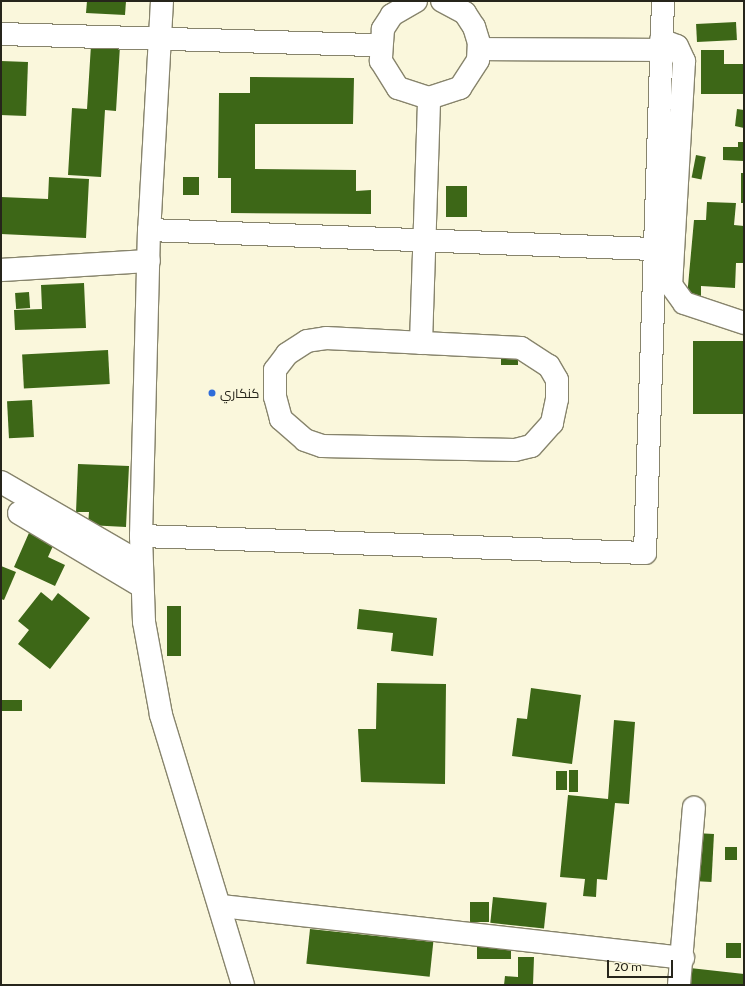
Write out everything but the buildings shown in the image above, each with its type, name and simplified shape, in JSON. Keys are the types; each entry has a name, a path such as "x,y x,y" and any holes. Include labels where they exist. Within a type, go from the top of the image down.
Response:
{"street":[{"path":"162,1 149,230 141,586 149,658 161,715 221,906 243,985"},
{"path":"404,4 383,29 379,45 381,61 398,88 429,98 460,88 471,75 479,49 474,27 465,7 442,1"},
{"path":"141,536 645,553 653,249 662,1"},
{"path":"1,34 160,37 379,45"},
{"path":"479,49 660,45 677,46 684,61 671,285 684,303 744,323"},
{"path":"421,343 429,98"},
{"path":"149,230 653,249"},
{"path":"1,270 149,261"},
{"path":"326,338 421,343 508,345 535,355 549,366 557,380 557,400 552,422 542,437 531,446 515,450 322,446 305,440 281,419 275,397 275,370 287,354 307,341 326,338"},
{"path":"1,482 141,564"},
{"path":"20,514 141,586"},
{"path":"680,985 694,808"},
{"path":"221,906 683,958"}],"place":[{"name":"كنكاري","path":"212,393"}]}
